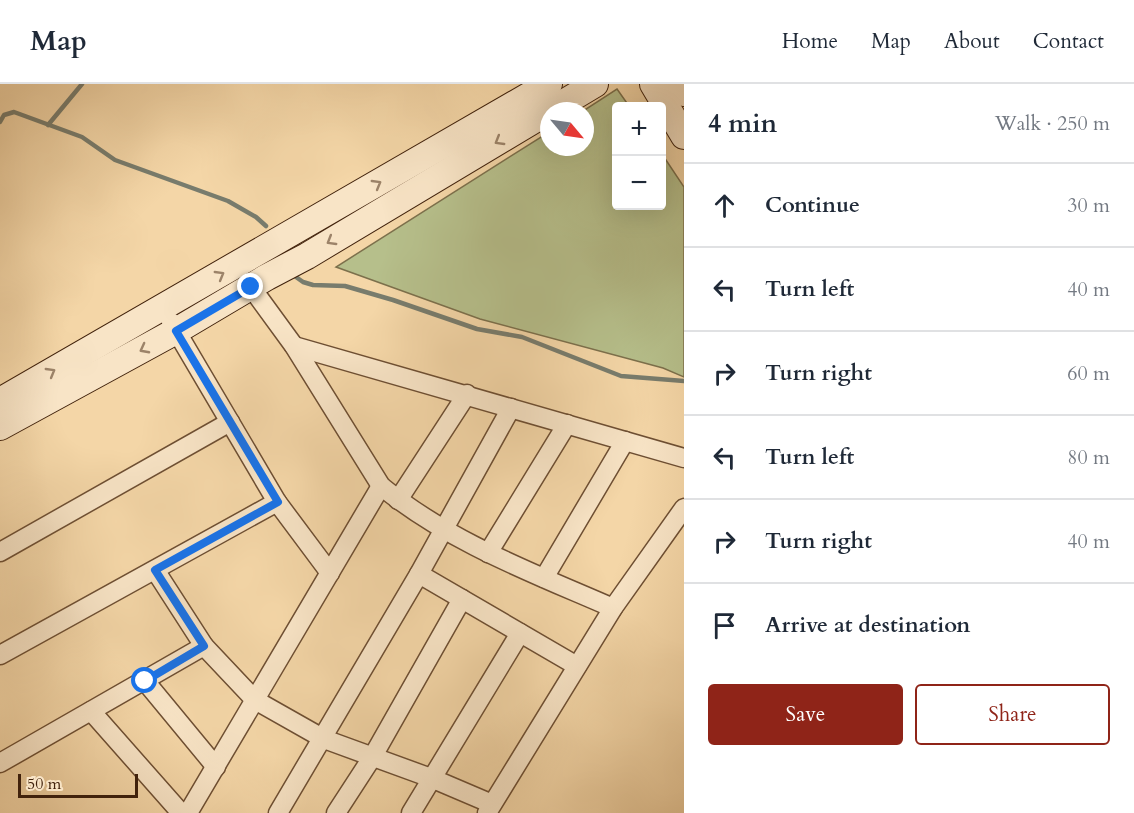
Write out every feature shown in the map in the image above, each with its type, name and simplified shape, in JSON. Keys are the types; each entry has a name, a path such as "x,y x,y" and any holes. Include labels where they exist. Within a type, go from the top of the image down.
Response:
{"street":[{"path":"0,401 549,84"},
{"path":"564,102 595,84"},
{"path":"653,84 684,136"},
{"path":"678,84 684,93"},
{"path":"0,427 176,331 540,116"},
{"path":"275,244 288,266"},
{"path":"251,287 294,346 381,486 398,500 444,529 488,553 613,608"},
{"path":"163,308 278,502 330,573"},
{"path":"294,346 684,458"},
{"path":"398,500 467,394"},
{"path":"278,813 324,739 419,574 511,408"},
{"path":"0,552 230,422"},
{"path":"488,553 567,424"},
{"path":"544,578 626,441"},
{"path":"188,813 381,486"},
{"path":"0,655 278,502"},
{"path":"155,570 204,646 255,700 324,739 430,778 489,808 613,608 684,508"},
{"path":"419,574 577,666"},
{"path":"336,813 373,756 462,599"},
{"path":"411,813 430,778 520,633"},
{"path":"0,763 204,646"},
{"path":"145,681 216,766"},
{"path":"91,711 181,813"}],"green space":[{"path":"617,89 626,102 612,102 612,210 666,210 666,160 684,187 684,377 663,368 480,319 336,267 540,138 540,156 594,156 594,104"}],"waterway":[{"path":"48,125 82,84"},
{"path":"0,122 4,115 14,112 82,137 115,160 228,201 256,217 266,226"},
{"path":"296,277 313,285 345,286 477,329 522,337 621,376 684,381"}],"route":[{"path":"145,681 204,646 155,570 278,502 176,331 251,287"}]}
